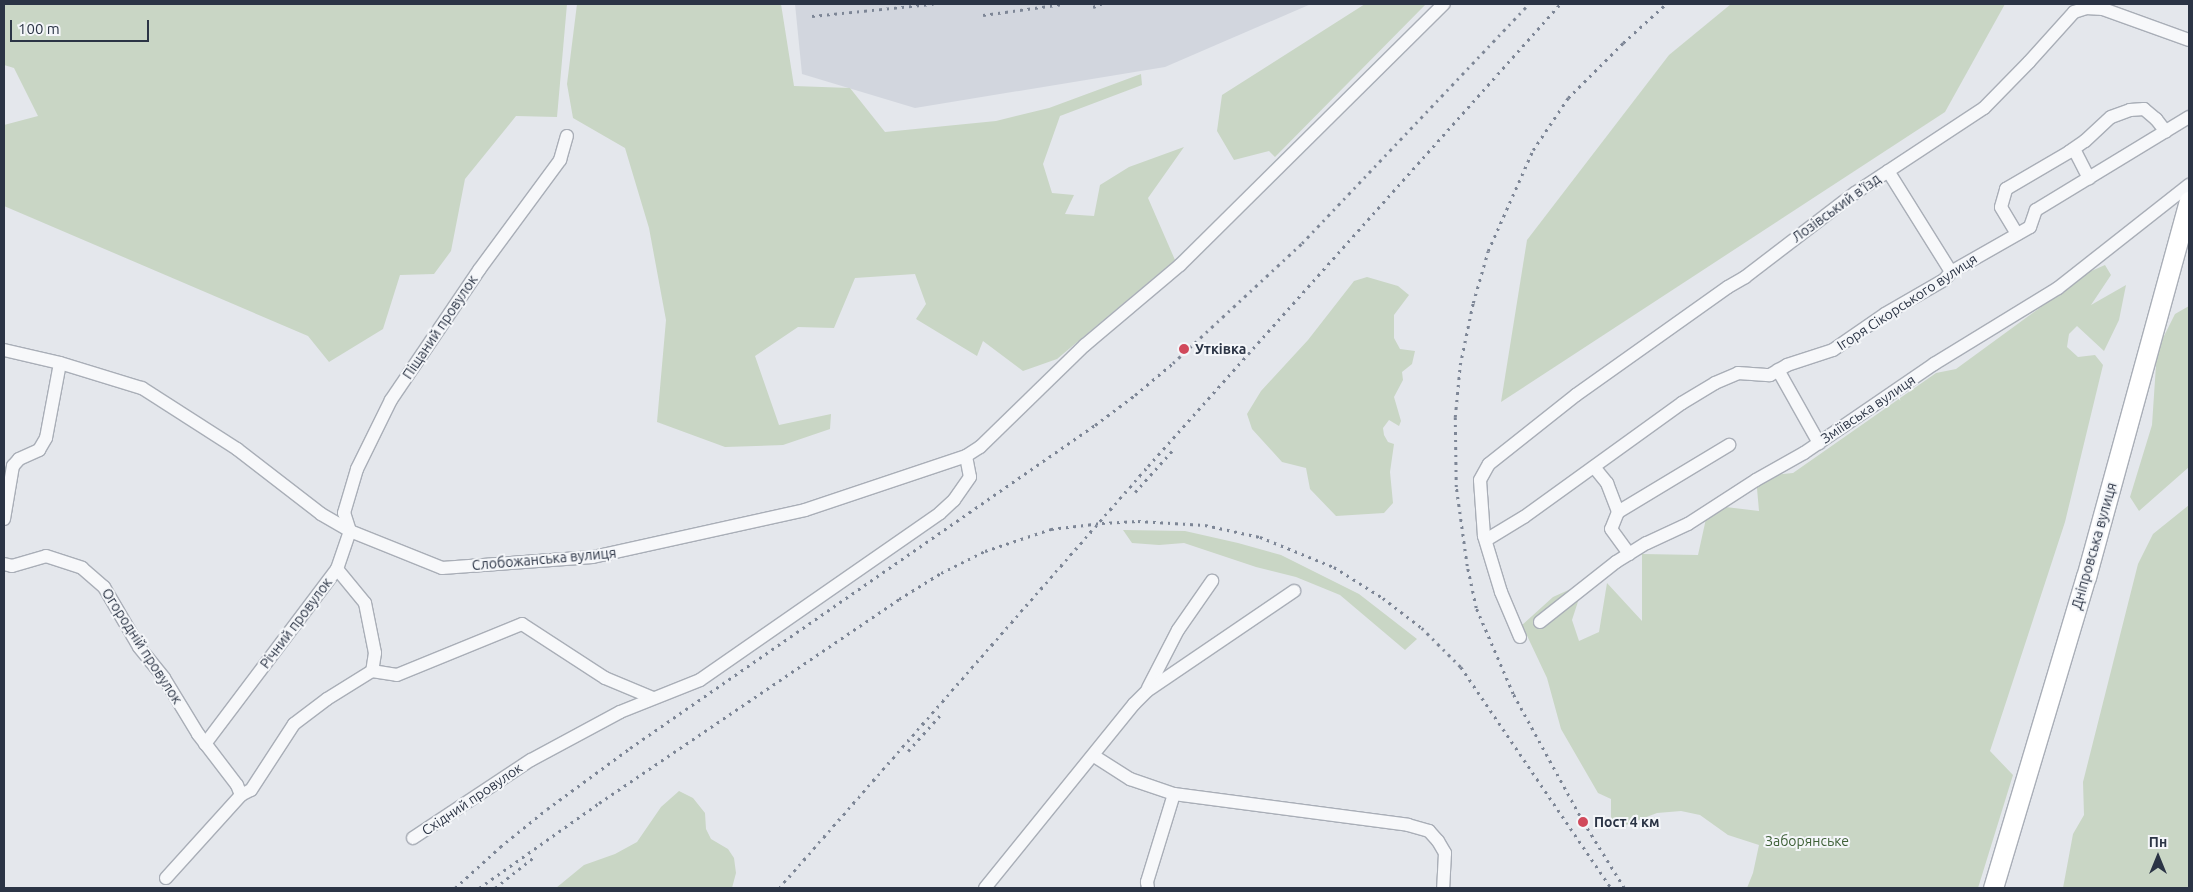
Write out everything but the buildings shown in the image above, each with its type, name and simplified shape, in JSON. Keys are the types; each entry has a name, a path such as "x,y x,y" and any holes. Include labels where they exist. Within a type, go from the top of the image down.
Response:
{"highway":[{"name":"Дніпровська вулиця","path":"1993,888 2086,577 2189,202"}],"street":[{"name":"Слобожанська вулиця","path":"4,350 60,363 142,388 237,449 320,514 350,531 442,568 594,557 805,510 966,456 980,447 1084,345 1180,264 1444,4"},
{"name":"Лозівський в'їзд","path":"1486,540 1480,480 1490,464 1576,395 1728,286 1745,277 1798,234 1888,171 1984,108 2074,12 2086,8 2103,9 2189,40"},
{"path":"2017,234 2002,208 2006,189 2074,149 2111,117 2130,110 2144,108 2156,118 2166,132"},
{"name":"Ігоря Сікорського вулиця","path":"1486,540 1524,517 1682,403 1725,378 1738,373 1770,374 1802,359 1833,350 1885,314 1944,280 1951,272 2030,227 2036,210 2189,117"},
{"name":"Піщаний провулок","path":"350,531 344,513 354,478 391,400 479,270 560,160 567,136"},
{"path":"2074,149 2089,178"},
{"path":"1888,171 1951,272"},
{"name":"Зміївська вулиця","path":"1540,622 1629,554 1688,524 1819,442 1934,364 2058,288 2189,185"},
{"path":"4,519 13,466 19,459 39,450 46,438 60,363"},
{"path":"1778,370 1819,442"},
{"path":"1629,554 1611,529 1618,512 1728,444"},
{"name":"Східний провулок","path":"413,838 531,760 620,712 700,680 940,513 954,500 970,477 966,456"},
{"path":"1594,466 1607,484 1618,512"},
{"path":"337,569 350,531"},
{"path":"1486,540 1501,592 1520,637"},
{"name":"Огородній провулок","path":"4,564 12,566 46,556 82,568 104,587 139,646 164,678 205,744 237,785 241,795"},
{"name":"Річний провулок","path":"205,744 337,569 365,603 375,653 372,671"},
{"path":"1147,691 1178,630 1212,581"},
{"path":"985,888 1094,756 1134,704 1147,691 1294,591"},
{"path":"166,878 241,795 252,790 294,724 327,699 372,671 397,675 522,624 605,678 653,698"},
{"path":"1094,756 1130,779 1174,794 1408,825 1429,831 1445,853 1443,888"},
{"path":"1148,888 1147,882 1174,794"}],"shaded area":[{"path":"795,4 1311,4 1165,67 915,108 802,74"}],"green space":[{"path":"4,4 567,4 557,117 516,116 465,179 451,251 434,274 400,275 383,329 329,362 308,336 4,206 4,125 38,116 14,68 4,65"},
{"path":"577,4 781,4 794,86 850,88 885,132 996,121 1049,108 1141,74 1142,85 1060,116 1043,164 1052,193 1074,195 1065,214 1094,216 1100,185 1129,167 1184,147 1148,198 1175,260 1057,359 1023,371 983,341 977,356 916,319 926,304 915,274 855,278 834,328 798,327 755,356 779,425 831,414 830,429 783,445 725,447 657,422 666,320 649,228 625,148 573,118 567,84"},
{"path":"1365,4 1426,4 1275,157 1269,151 1234,160 1217,131 1222,95"},
{"path":"1731,4 2005,4 1945,112 1501,402 1527,240 1669,55"},
{"name":"Заборянське","path":"2105,265 2111,275 2091,305 2126,285 2119,320 2104,351 2077,326 2069,334 2067,347 2078,357 2095,355 2103,365 2065,522 1990,751 2013,775 1978,888 1747,888 1753,873 1759,845 1728,835 1700,815 1681,811 1657,813 1618,828 1611,817 1611,799 1598,793 1561,729 1547,678 1522,625 1553,597 1584,583 1572,620 1579,641 1599,632 1607,583 1642,621 1642,554 1698,555 1709,505 1759,511 1756,477 1793,473 1936,373 1956,369 2089,272"},
{"path":"1367,277 1398,286 1409,295 1394,315 1394,338 1400,349 1415,351 1412,364 1402,372 1403,380 1394,397 1401,421 1399,426 1389,420 1383,428 1388,442 1394,444 1390,472 1393,503 1384,513 1336,516 1310,489 1306,468 1282,462 1252,429 1247,414 1261,391 1308,340 1354,281"},
{"path":"2189,306 2189,467 2139,511 2130,497 2152,425 2157,350 2175,314"},
{"path":"2189,505 2189,888 2063,888 2073,834 2084,815 2083,782 2138,564 2153,534"},
{"path":"1123,530 1185,531 1281,555 1359,594 1417,639 1405,650 1340,595 1296,577 1256,567 1184,543 1159,545 1132,543"},
{"path":"679,791 693,798 705,813 706,829 711,839 728,849 734,858 736,873 732,888 556,888 584,865 615,854 637,842 661,807"}],"railway":[{"path":"812,16 933,4"},
{"path":"983,15 1063,4"},
{"path":"1093,7 1101,4"},
{"path":"455,888 500,847 547,809 630,748 1095,425 1135,395 1173,363 1302,243 1529,4"},
{"path":"779,888 1148,466 1560,4"},
{"path":"1624,888 1583,822 1513,694 1476,608 1467,566 1456,487 1455,417 1460,365 1473,303 1488,251 1533,150 1568,98 1623,43 1666,4"},
{"path":"1135,492 1172,451"},
{"path":"479,888 599,803 899,599 941,573 985,551 1051,529 1138,521 1205,525 1260,537 1334,567 1383,598 1422,628 1461,667 1611,888"},
{"path":"908,751 943,712"},
{"path":"495,888 534,857"}],"place":[{"name":"Уткiвка","path":"1184,349"},
{"name":"Пост 4 км","path":"1583,822"}]}
